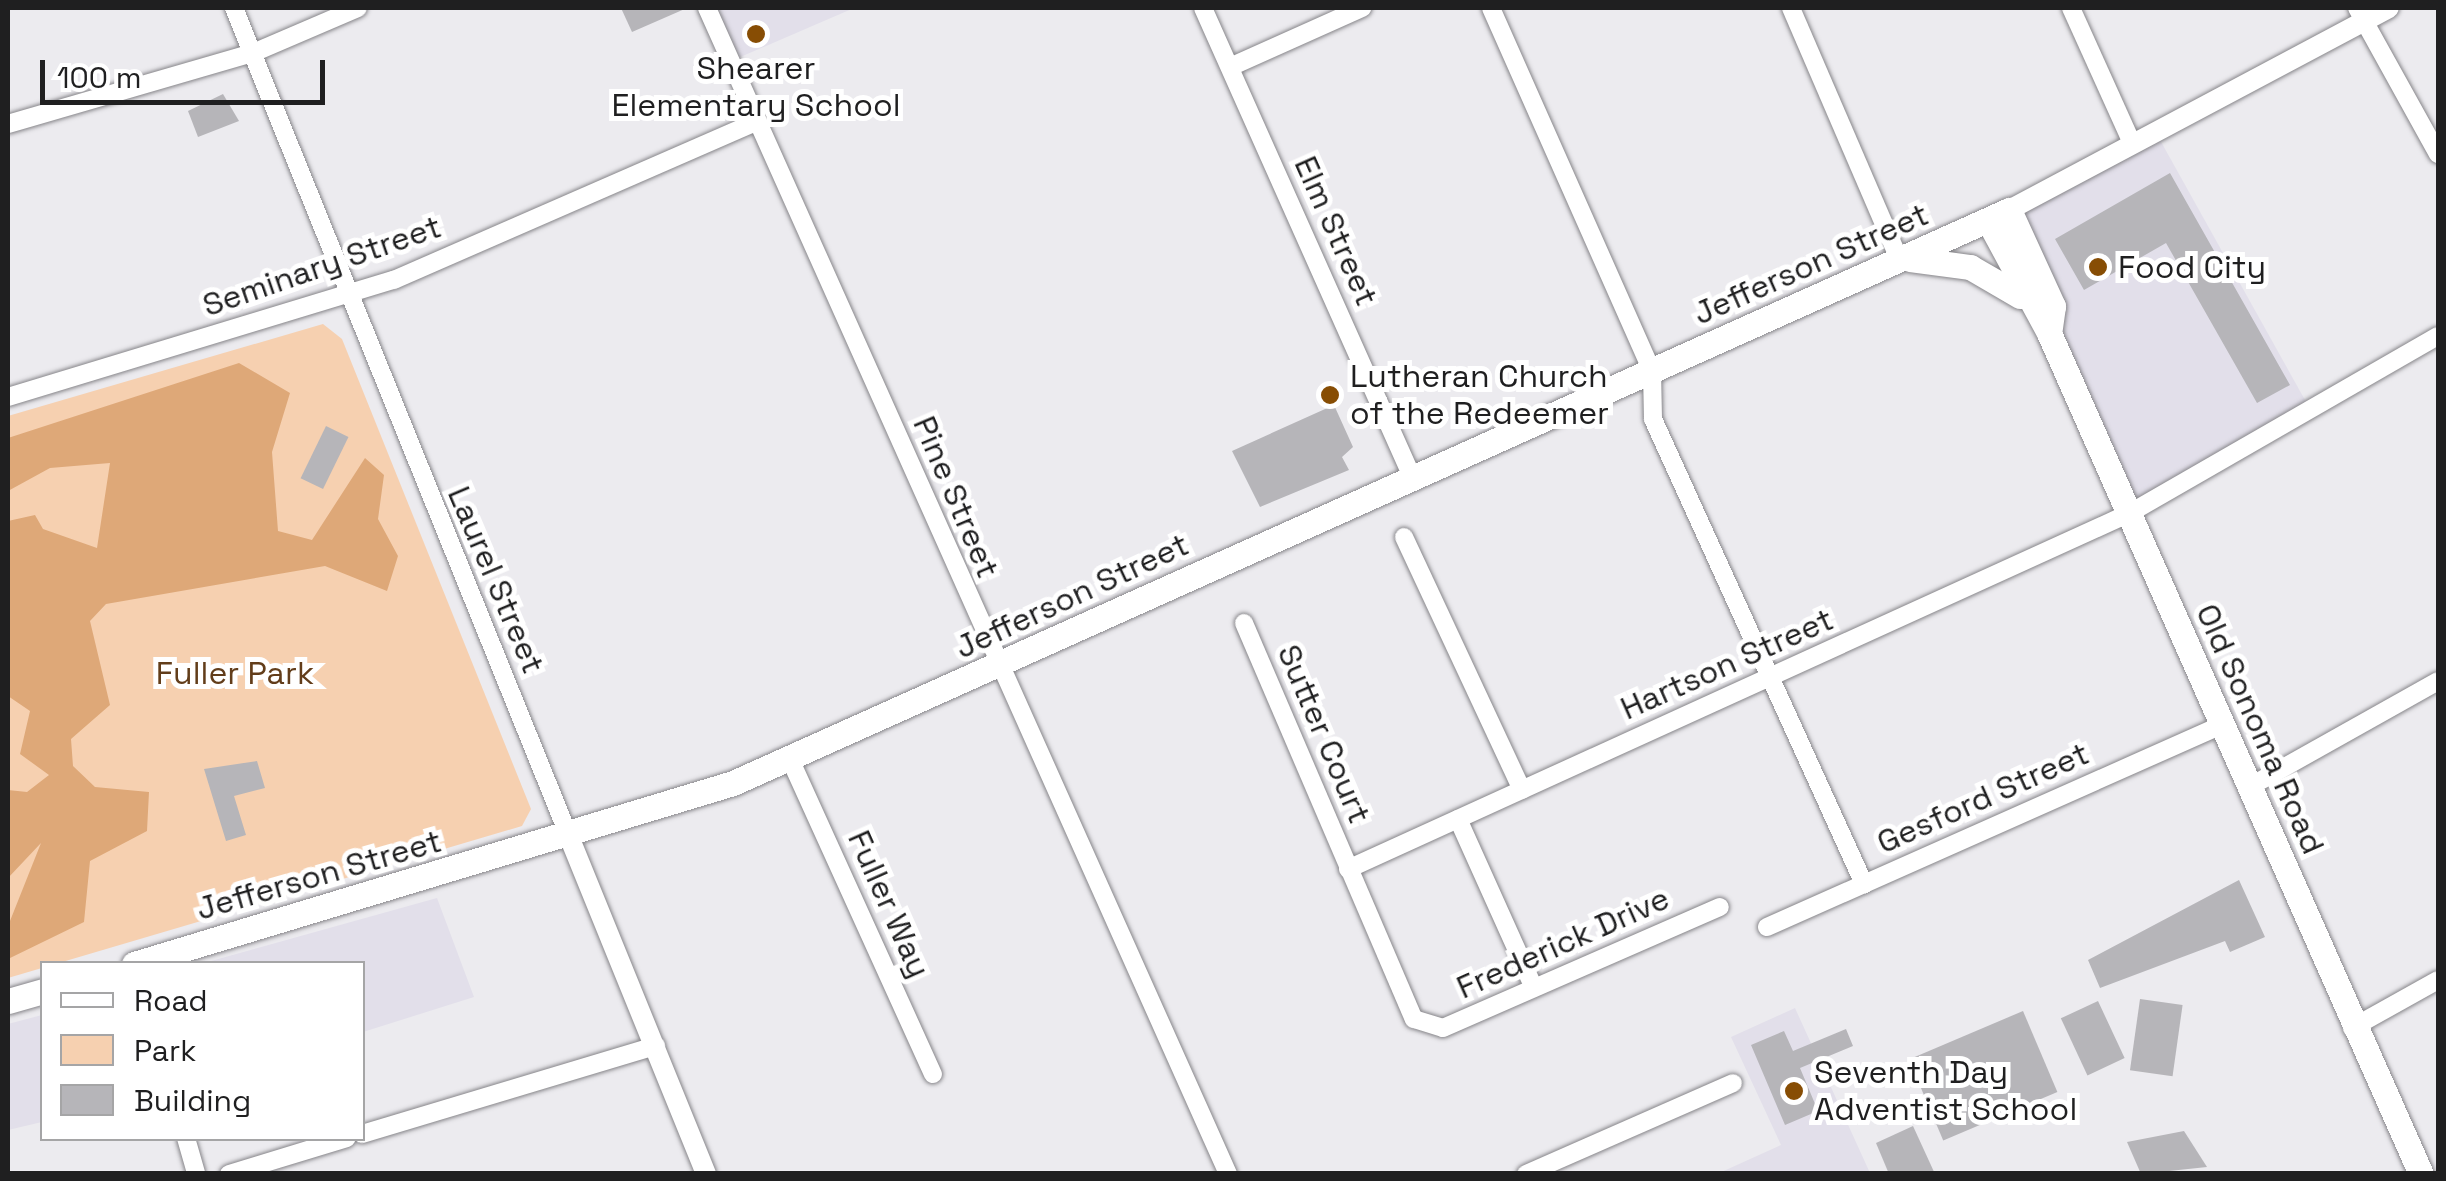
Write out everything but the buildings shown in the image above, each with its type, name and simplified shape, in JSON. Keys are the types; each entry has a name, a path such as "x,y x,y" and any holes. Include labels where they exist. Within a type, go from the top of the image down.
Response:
{"main road":[{"name":"Jefferson Street","path":"144,961 568,834 790,759 1998,215"},
{"name":"Old Sonoma Road","path":"1998,215 2027,301 2049,333 2130,513 2415,1167"},
{"name":"Old Sonoma Road","path":"1998,215 2053,306 2049,333"},
{"path":"1900,260 1970,266 2027,301"}],"street":[{"name":"Laurel Street","path":"234,8 345,294 706,1174"},
{"path":"8,124 252,53 358,8"},
{"name":"Pine Street","path":"707,8 998,668 1228,1174"},
{"name":"Elm Street","path":"1204,8 1414,479"},
{"path":"1230,67 1362,8"},
{"path":"1491,8 1652,371 1653,419 1864,884"},
{"path":"1791,8 1900,260"},
{"path":"2072,8 2132,142"},
{"path":"1998,215 2360,15 2388,8"},
{"path":"2360,15 2438,154"},
{"name":"Seminary Street","path":"8,396 345,294 758,120"},
{"name":"Hartson Street","path":"1348,869 2130,513 2438,336"},
{"path":"1404,537 1522,790"},
{"name":"Sutter Court","path":"1244,623 1348,869"},
{"path":"2251,786 2438,682"},
{"name":"Gesford Street","path":"1767,927 2224,724"},
{"name":"Fuller Way","path":"790,759 933,1074"},
{"path":"1458,819 1534,988"},
{"name":"Frederick Drive","path":"1348,869 1414,1019 1443,1028 1720,906"},
{"path":"2352,1028 2438,980"},
{"path":"365,1133 656,1046"},
{"path":"1526,1174 1733,1083"},
{"path":"187,1141 196,1174"},
{"path":"229,1174 337,1141"}],"shaded area":[{"name":"Shearer Elementary School","path":"707,8 854,8 731,61"},
{"path":"2155,131 2310,409 2130,513 2049,333 2019,203"},
{"path":"239,363 290,393 272,452 278,531 312,540 365,458 384,475 378,519 398,556 387,591 325,566 106,604 90,621 110,705 71,739 73,766 95,787 149,792 147,831 90,861 84,922 8,959 8,926 41,843 8,878 8,790 27,792 49,775 20,754 30,711 8,696 8,521 35,515 43,529 97,548 110,463 50,468 8,491 8,438"},
{"path":"437,898 474,997 365,1031 365,961 211,961"},
{"name":"Seventh Day Adventist School","path":"1795,1008 1870,1173 1717,1174 1781,1145 1731,1037"},
{"path":"40,1016 40,1122 8,1130 8,1024"}],"green space":[{"name":"Fuller Park","path":"323,324 342,339 531,809 522,826 65,961 40,961 40,969 8,978 8,416"}],"place":[{"name":"Shearer Elementary School","path":"756,34"},
{"name":"Food City","path":"2098,267"},
{"name":"Lutheran Church of the Redeemer","path":"1330,395"},
{"name":"Seventh Day Adventist School","path":"1794,1091"}]}
